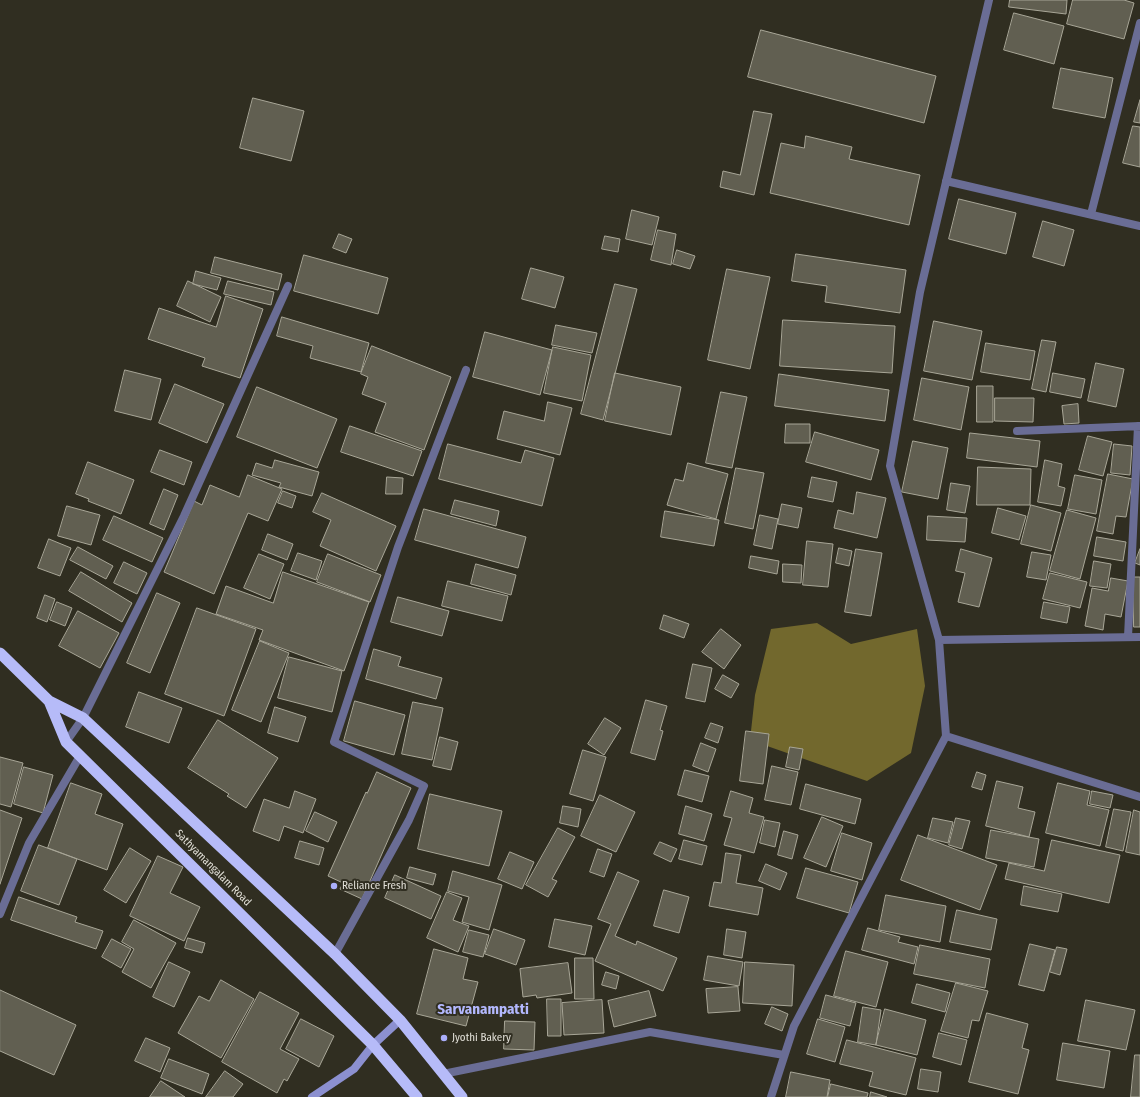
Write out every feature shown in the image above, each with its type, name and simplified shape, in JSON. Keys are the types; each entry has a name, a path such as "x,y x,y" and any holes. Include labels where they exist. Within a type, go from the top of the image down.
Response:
{"highway":[{"name":"Sathyamangalam Road","path":"0,653 49,701 66,742 373,1046 417,1097"},
{"path":"49,701 83,718 336,954 400,1020 462,1097"}],"main road":[{"path":"312,1097 354,1069 373,1046 400,1020"}],"street":[{"path":"771,1097 794,1026 946,736 939,640 890,466 920,292 990,0"},
{"path":"1091,214 1140,23"},
{"path":"946,181 1140,226"},
{"path":"66,742 83,718 184,516 288,286"},
{"path":"336,954 409,820 424,786 334,742 398,547 466,370"},
{"path":"1017,431 1139,426 1128,637"},
{"path":"939,640 1140,637"},
{"path":"946,736 1140,797"},
{"path":"0,914 29,843 80,756"},
{"path":"443,1074 650,1032 784,1055"}],"shaded area":[{"path":"817,623 851,644 917,629 925,686 911,753 867,781 750,740 755,695 771,629"}],"building":[{"path":"1010,0 1067,0 1066,14 1009,7"},
{"path":"1073,0 1124,0 1134,3 1124,39 1067,24"},
{"path":"1014,13 1064,26 1054,64 1004,50"},
{"path":"761,30 936,76 924,123 748,77"},
{"path":"1061,68 1113,78 1105,118 1053,108"},
{"path":"253,98 304,111 291,161 240,148"},
{"path":"1140,100 1140,123 1134,122"},
{"path":"754,111 772,114 754,195 720,187 723,171 740,175"},
{"path":"1133,126 1140,127 1140,167 1123,163"},
{"path":"806,136 852,147 849,159 920,175 909,225 770,193 781,143 804,148"},
{"path":"959,199 1016,213 1006,254 949,239"},
{"path":"632,210 659,217 652,245 626,239"},
{"path":"1043,221 1074,230 1064,266 1033,257"},
{"path":"658,230 676,234 671,265 651,260"},
{"path":"339,234 352,239 346,253 333,248"},
{"path":"605,236 620,239 618,252 602,249"},
{"path":"677,250 695,256 690,269 673,264"},
{"path":"796,254 906,270 900,313 825,302 827,286 792,281"},
{"path":"304,255 388,278 378,314 294,291"},
{"path":"215,257 282,274 278,290 211,273"},
{"path":"531,268 564,277 555,308 522,299"},
{"path":"727,269 770,277 750,369 708,360"},
{"path":"196,271 221,278 217,290 193,284"},
{"path":"188,281 221,297 210,322 177,306"},
{"path":"228,281 274,292 271,305 224,294"},
{"path":"615,284 637,289 603,420 581,414"},
{"path":"226,296 263,309 240,378 202,366 205,358 148,339 159,308 216,327"},
{"path":"282,317 369,343 361,372 310,358 313,346 277,336"},
{"path":"783,320 895,326 892,373 780,366"},
{"path":"934,321 982,331 972,380 924,371"},
{"path":"556,325 597,333 592,353 552,345"},
{"path":"485,332 552,350 540,395 473,377"},
{"path":"1042,340 1056,342 1046,392 1032,389"},
{"path":"986,343 1035,351 1030,380 981,372"},
{"path":"372,346 451,377 424,450 375,432 386,403 362,394 368,377 361,374"},
{"path":"553,347 591,355 582,401 544,393"},
{"path":"1096,363 1124,369 1116,407 1088,401"},
{"path":"125,370 161,379 151,420 115,411"},
{"path":"615,373 681,387 671,435 605,421"},
{"path":"1053,373 1085,379 1081,398 1050,392"},
{"path":"779,374 889,390 885,421 775,406"},
{"path":"922,378 969,387 961,430 914,420"},
{"path":"175,384 224,404 207,443 159,423"},
{"path":"977,386 993,386 993,422 977,422"},
{"path":"257,387 337,419 317,468 237,437"},
{"path":"721,392 747,397 732,468 706,463"},
{"path":"995,398 1034,398 1033,422 995,421"},
{"path":"548,402 572,408 560,455 497,439 504,411 544,421"},
{"path":"1078,404 1079,423 1064,424 1062,406"},
{"path":"786,424 810,424 810,443 785,443"},
{"path":"350,426 422,451 413,476 341,452"},
{"path":"815,432 879,450 871,480 806,462"},
{"path":"970,433 1040,441 1037,467 967,458"},
{"path":"1088,436 1112,442 1103,476 1079,470"},
{"path":"913,441 948,448 938,499 902,492"},
{"path":"448,444 521,463 525,450 554,458 542,506 439,479"},
{"path":"1114,444 1132,446 1130,475 1111,473"},
{"path":"160,450 192,462 184,485 151,472"},
{"path":"275,460 319,472 312,496 279,487 281,483 252,475 256,463 272,468"},
{"path":"1045,460 1062,464 1058,486 1065,488 1061,506 1038,502"},
{"path":"88,462 134,480 121,514 88,501 89,499 76,494"},
{"path":"688,463 728,474 716,519 667,505 675,479 683,481"},
{"path":"978,467 1031,469 1030,505 977,505"},
{"path":"736,468 764,473 753,529 725,523"},
{"path":"1108,474 1133,479 1126,517 1116,516 1113,534 1097,531"},
{"path":"248,475 282,489 268,521 248,513 214,594 164,572 194,501 202,505 210,485 239,497"},
{"path":"1075,475 1102,480 1096,514 1068,509"},
{"path":"387,477 403,478 402,494 386,494"},
{"path":"812,477 837,482 833,502 808,497"},
{"path":"951,483 970,486 965,513 947,510"},
{"path":"164,489 178,495 164,530 150,524"},
{"path":"283,491 296,496 292,508 278,503"},
{"path":"857,492 886,498 877,538 834,528 838,510 853,514"},
{"path":"322,493 396,526 376,571 320,546 331,520 313,512"},
{"path":"455,500 499,511 496,526 451,514"},
{"path":"782,504 802,508 798,528 778,524"},
{"path":"1031,505 1061,513 1051,551 1021,544"},
{"path":"67,506 100,515 91,545 58,536"},
{"path":"998,508 1026,516 1019,540 992,533"},
{"path":"424,509 526,537 518,568 415,540"},
{"path":"1067,510 1096,518 1080,579 1050,571"},
{"path":"665,511 719,520 714,546 661,537"},
{"path":"760,515 778,519 772,549 754,545"},
{"path":"114,516 163,538 152,562 103,540"},
{"path":"928,516 967,518 965,542 927,540"},
{"path":"268,534 293,544 287,560 262,550"},
{"path":"1097,537 1126,542 1123,561 1094,556"},
{"path":"49,539 71,548 60,576 38,568"},
{"path":"807,541 833,544 828,587 803,585"},
{"path":"78,547 113,566 106,579 70,560"},
{"path":"839,548 852,551 849,566 836,563"},
{"path":"856,549 882,553 871,616 845,612"},
{"path":"961,549 992,558 979,607 958,602 965,573 956,571"},
{"path":"1140,549 1140,565 1135,563"},
{"path":"1032,552 1051,555 1046,580 1027,577"},
{"path":"298,553 322,561 316,580 291,571"},
{"path":"259,554 284,564 270,599 244,588"},
{"path":"328,554 381,575 370,602 317,582"},
{"path":"751,556 779,561 777,574 749,568"},
{"path":"1094,561 1111,564 1107,588 1090,586"},
{"path":"124,562 147,573 137,594 114,583"},
{"path":"476,564 516,575 511,595 471,584"},
{"path":"783,564 802,565 801,583 783,582"},
{"path":"81,572 132,603 122,622 69,591"},
{"path":"283,572 369,602 344,671 259,640 263,630 216,614 226,586 273,603"},
{"path":"1050,573 1087,582 1080,608 1043,599"},
{"path":"1133,577 1140,577 1140,627 1134,627"},
{"path":"1111,578 1128,581 1121,617 1105,614 1103,630 1085,626 1092,588 1108,591"},
{"path":"448,581 508,596 502,621 442,606"},
{"path":"157,593 180,603 150,673 127,663"},
{"path":"45,595 55,599 47,622 37,618"},
{"path":"398,597 449,611 442,636 391,622"},
{"path":"57,602 72,608 65,626 50,620"},
{"path":"1044,602 1070,607 1067,623 1041,618"},
{"path":"197,608 256,629 224,716 165,694"},
{"path":"78,611 119,633 100,668 59,646"},
{"path":"664,615 689,624 684,638 660,629"},
{"path":"721,629 741,645 724,669 702,652"},
{"path":"260,641 289,653 261,722 232,710"},
{"path":"374,649 401,657 398,666 442,678 436,699 366,679"},
{"path":"289,657 342,671 332,712 278,698"},
{"path":"693,664 712,668 705,702 686,698"},
{"path":"723,675 739,684 731,698 715,689"},
{"path":"139,692 182,708 169,743 126,727"},
{"path":"646,700 667,706 660,730 663,731 655,760 631,753"},
{"path":"355,701 405,715 394,755 344,741"},
{"path":"413,702 443,708 432,760 402,754"},
{"path":"275,707 306,717 298,742 268,733"},
{"path":"605,718 621,728 604,755 588,744"},
{"path":"218,720 278,758 246,808 227,796 229,794 188,768"},
{"path":"711,723 723,727 718,743 705,738"},
{"path":"746,731 769,734 763,784 740,781"},
{"path":"440,737 458,742 451,770 433,766"},
{"path":"701,743 716,749 708,772 693,766"},
{"path":"790,747 803,749 799,770 786,767"},
{"path":"583,750 606,757 593,801 570,794"},
{"path":"0,757 23,763 11,807 0,804"},
{"path":"772,766 798,772 791,805 765,800"},
{"path":"24,767 53,775 43,813 14,804"},
{"path":"685,770 709,776 702,802 678,795"},
{"path":"377,772 411,788 362,899 340,889 343,883 328,876 366,792 367,793"},
{"path":"977,772 986,775 982,790 972,787"},
{"path":"997,781 1023,787 1018,808 1035,812 1029,837 986,826"},
{"path":"71,783 102,794 95,814 123,824 107,870 48,848"},
{"path":"1058,783 1090,791 1087,805 1109,810 1100,846 1046,833"},
{"path":"806,784 861,799 855,824 800,809"},
{"path":"295,791 316,799 303,833 284,826 279,841 253,831 264,799 289,808"},
{"path":"731,791 753,798 749,813 764,817 754,853 724,845 732,818 724,816"},
{"path":"1092,791 1113,795 1110,808 1090,804"},
{"path":"430,794 502,811 489,866 418,849"},
{"path":"600,795 635,812 616,852 581,836"},
{"path":"563,806 581,809 578,827 560,823"},
{"path":"686,806 712,814 704,841 679,834"},
{"path":"1114,809 1131,812 1123,851 1106,847"},
{"path":"0,810 22,818 0,884"},
{"path":"1134,810 1140,812 1140,855 1126,852"},
{"path":"315,812 337,822 328,842 306,831"},
{"path":"822,817 843,826 826,867 804,858"},
{"path":"933,818 953,822 948,843 928,838"},
{"path":"956,818 970,821 962,849 949,845"},
{"path":"765,820 780,823 775,847 760,843"},
{"path":"558,828 575,837 552,879 557,881 548,897 526,885"},
{"path":"991,830 1039,839 1034,867 986,858"},
{"path":"784,831 798,835 792,859 778,855"},
{"path":"842,833 872,843 862,880 831,871"},
{"path":"918,835 997,865 980,910 901,880"},
{"path":"684,840 707,846 702,865 679,859"},
{"path":"1052,840 1120,855 1109,903 1005,879 1009,863 1044,871"},
{"path":"300,841 324,848 319,865 295,858"},
{"path":"660,842 677,849 671,862 654,854"},
{"path":"39,845 77,859 59,905 21,891"},
{"path":"130,848 151,861 126,903 104,890"},
{"path":"598,849 612,854 604,877 590,872"},
{"path":"510,852 534,862 522,889 498,879"},
{"path":"726,853 741,855 736,883 763,888 758,915 709,906 714,882 721,883"},
{"path":"158,856 183,867 170,893 200,907 184,941 130,916"},
{"path":"766,864 787,873 780,890 759,881"},
{"path":"410,867 436,874 433,885 407,878"},
{"path":"806,868 858,882 849,913 797,898"},
{"path":"453,871 502,885 489,930 462,922 469,897 448,891"},
{"path":"618,872 639,881 615,936 636,945 637,941 677,958 663,991 595,961 611,924 598,919"},
{"path":"395,875 441,896 431,919 385,898"},
{"path":"1024,886 1062,894 1058,912 1021,905"},
{"path":"664,890 689,897 679,933 654,926"},
{"path":"447,892 462,898 453,920 469,926 458,952 427,938"},
{"path":"886,895 946,906 940,942 879,930"},
{"path":"19,897 77,917 75,922 103,931 96,949 11,920"},
{"path":"957,910 997,919 991,950 950,942"},
{"path":"555,919 592,926 585,955 549,947"},
{"path":"134,920 176,943 151,988 122,972 134,949 122,942"},
{"path":"868,928 900,937 898,942 918,947 914,964 862,950"},
{"path":"494,929 525,940 516,965 485,954"},
{"path":"727,929 746,932 742,958 724,955"},
{"path":"469,930 489,935 483,957 463,952"},
{"path":"188,938 205,943 202,953 185,948"},
{"path":"112,939 131,949 121,968 102,957"},
{"path":"1030,944 1055,950 1044,991 1019,985"},
{"path":"920,945 990,959 985,988 914,974"},
{"path":"1057,947 1067,949 1060,975 1050,972"},
{"path":"434,949 468,958 463,979 478,982 466,1026 417,1014"},
{"path":"846,951 888,962 876,1007 834,996"},
{"path":"708,956 743,962 739,986 704,980"},
{"path":"575,958 593,958 594,999 575,999"},
{"path":"169,962 190,972 174,1007 153,997"},
{"path":"745,962 794,965 792,1006 743,1003"},
{"path":"568,963 572,993 537,998 536,995 523,997 520,969"},
{"path":"606,972 619,976 616,989 602,985"},
{"path":"221,980 254,999 221,1058 178,1033 199,996 209,1001"},
{"path":"956,983 988,991 979,1021 972,1020 968,1038 941,1031"},
{"path":"917,984 950,993 945,1012 912,1003"},
{"path":"738,987 740,1011 708,1013 706,989"},
{"path":"0,990 76,1025 54,1075 0,1051"},
{"path":"649,991 656,1016 614,1027 608,1001"},
{"path":"260,992 299,1013 280,1049 299,1059 287,1081 284,1079 277,1093 222,1062"},
{"path":"826,995 856,1003 850,1026 820,1018"},
{"path":"547,999 561,999 561,1036 548,1036"},
{"path":"602,1000 604,1033 564,1035 562,1003"},
{"path":"1086,1000 1135,1010 1126,1050 1078,1041"},
{"path":"772,1007 788,1014 782,1031 765,1024"},
{"path":"863,1007 881,1010 876,1045 858,1042"},
{"path":"885,1009 926,1020 917,1055 876,1045"},
{"path":"987,1013 1028,1024 1022,1048 1029,1050 1018,1094 969,1082"},
{"path":"301,1019 334,1036 319,1067 286,1049"},
{"path":"818,1019 845,1027 835,1062 807,1054"},
{"path":"505,1021 535,1022 534,1050 504,1049"},
{"path":"939,1033 967,1040 961,1065 933,1057"},
{"path":"146,1038 170,1048 160,1072 135,1061"},
{"path":"847,1040 916,1058 906,1095 869,1086 873,1072 840,1064"},
{"path":"1063,1043 1110,1051 1104,1088 1057,1080"},
{"path":"1135,1055 1140,1055 1140,1097 1131,1097"},
{"path":"169,1059 209,1074 202,1094 161,1078"},
{"path":"921,1069 941,1072 938,1092 918,1089"},
{"path":"225,1071 243,1084 233,1097 206,1097"},
{"path":"791,1072 830,1080 827,1097 786,1097"},
{"path":"161,1081 185,1097 150,1097"},
{"path":"831,1084 868,1093 867,1097 828,1097"},
{"path":"871,1092 887,1097 870,1097"}],"place":[{"name":"Reliance Fresh","path":"334,886"},
{"name":"Jyothi Bakery","path":"444,1038"}],"district":[{"name":"Sarvanampatti","path":"483,1010"}]}
